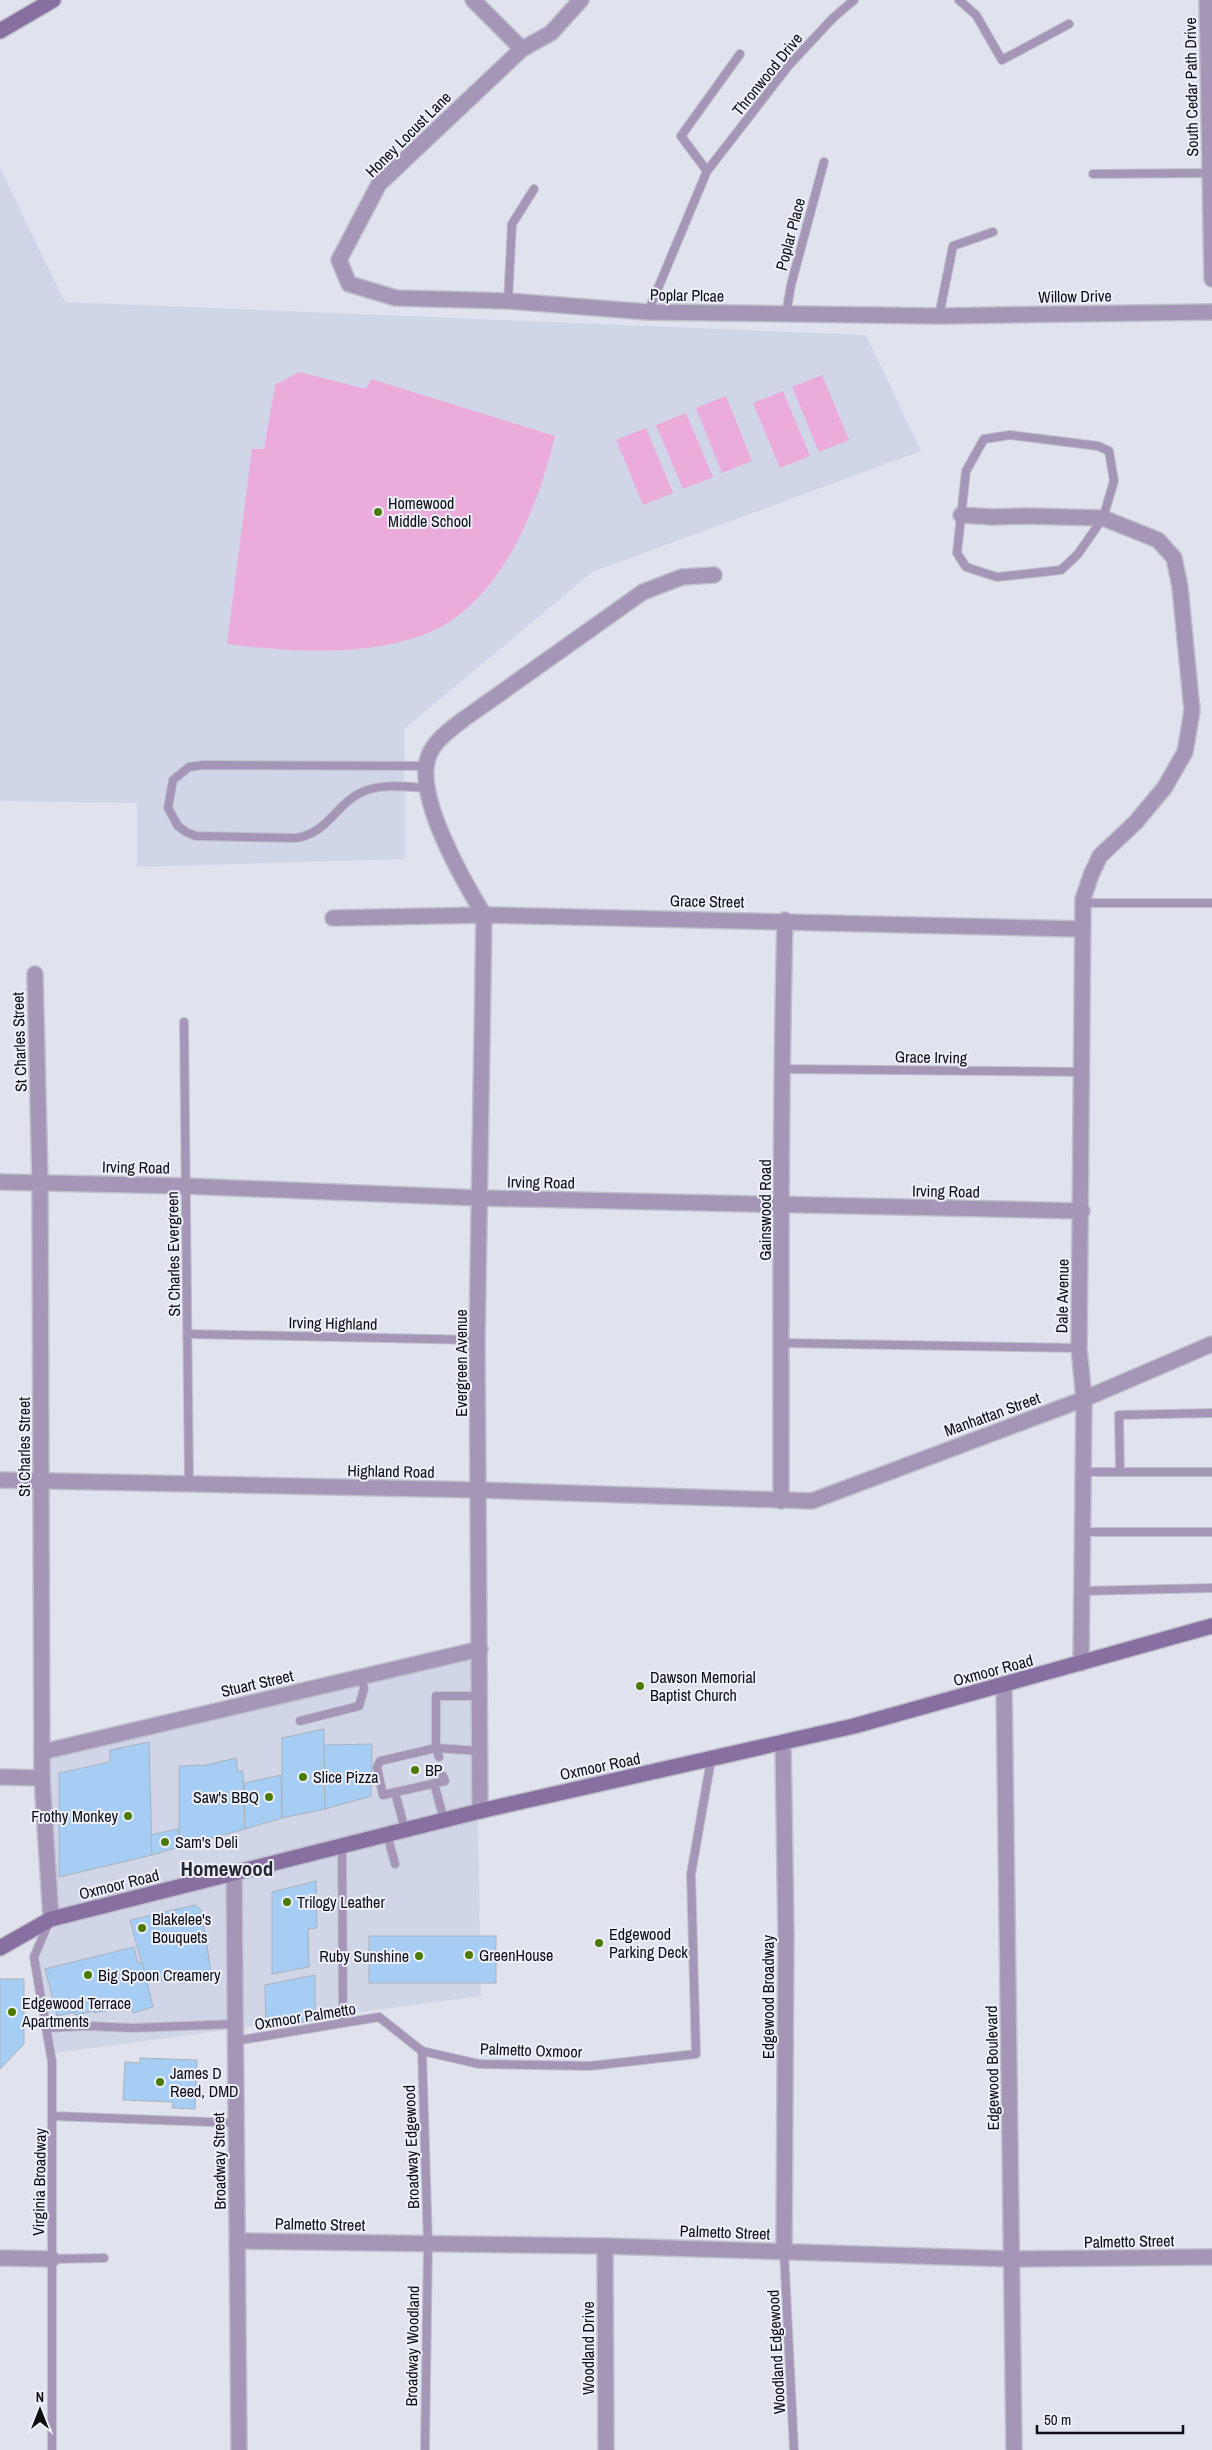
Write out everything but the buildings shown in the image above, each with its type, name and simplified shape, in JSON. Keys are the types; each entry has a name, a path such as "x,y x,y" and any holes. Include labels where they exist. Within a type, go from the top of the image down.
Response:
{"main road":[{"path":"0,32 53,0"},
{"name":"Oxmoor Road","path":"0,1948 51,1919 480,1811 783,1743 1004,1685 1212,1626"}],"street":[{"path":"473,0 522,49"},
{"name":"Honey Locust Lane","path":"340,260 379,184 522,49 552,33 581,0"},
{"name":"South Cedar Path Drive","path":"1207,0 1212,279"},
{"name":"Poplar Plcae","path":"340,260 349,284 396,298 508,301 648,312 939,316"},
{"name":"Willow Drive","path":"939,316 1212,312"},
{"path":"961,514 994,518 1026,516 1103,518"},
{"name":"Dale Avenue","path":"1081,1663 1084,1399 1079,1348 1082,1211 1080,1072 1081,929 1083,903 1091,875 1100,856 1136,822 1165,787 1185,752 1192,710 1180,587 1174,558 1158,540 1103,518"},
{"path":"484,915 454,864 438,826 428,788 428,758 441,737 643,592 682,577 714,575"},
{"name":"Grace Street","path":"333,918 484,915 785,920 1081,929"},
{"name":"Evergreen Avenue","path":"480,1811 477,1340 484,915"},
{"name":"Gainswood Road","path":"781,1501 782,1069 785,920"},
{"name":"St Charles Street","path":"35,974 40,1182 42,1778 51,1919"},
{"name":"Irving Road","path":"0,1182 185,1186 480,1198 1082,1211"},
{"name":"Manhattan Street","path":"781,1501 812,1501 1084,1399 1212,1344"},
{"name":"Highland Road","path":"0,1480 478,1490 781,1501"},
{"name":"Stuart Street","path":"42,1752 480,1649"},
{"name":"Edgewood Boulevard","path":"1004,1685 1014,2450"},
{"name":"Edgewood Broadway","path":"783,1743 786,1934 784,2252"},
{"path":"0,1777 42,1778"},
{"name":"Broadway Street","path":"234,1872 239,2450"},
{"name":"Palmetto Street","path":"237,2241 606,2246 1012,2259 1212,2258"},
{"name":"Woodland Drive","path":"606,2246 606,2450"},
{"path":"0,2258 52,2259"}],"lane":[{"name":"Thronwood Drive","path":"648,312 707,171 790,64 833,18 854,0"},
{"path":"959,0 976,15 1002,60 1069,24"},
{"name":"Thronwood Drive","path":"707,171 681,136 740,54"},
{"name":"Poplar Place","path":"786,314 791,285 824,162"},
{"name":"South Cedar Path Drive","path":"1092,174 1210,173"},
{"path":"508,301 512,224 534,189"},
{"path":"939,316 952,246 993,232"},
{"path":"1010,435 1098,446 1109,451 1114,481 1103,518 1078,554 1061,570 997,577 966,567 957,553 966,471 984,439 1010,435"},
{"path":"427,766 202,765 189,768 173,780 168,808 178,826 196,836 296,838 310,836 362,792 384,787 428,788"},
{"path":"1083,903 1212,903"},
{"name":"St Charles Evergreen","path":"184,1022 185,1186 189,1334 189,1485"},
{"name":"Grace Irving","path":"782,1069 1080,1072"},
{"name":"Irving Highland","path":"189,1334 477,1340"},
{"path":"781,1343 1079,1348"},
{"path":"1120,1472 1119,1415 1212,1413"},
{"path":"1083,1472 1212,1472"},
{"path":"1082,1532 1212,1532"},
{"path":"1082,1591 1212,1588"},
{"path":"300,1721 359,1706 364,1689 362,1676"},
{"path":"438,1757 436,1748 436,1696 480,1696"},
{"path":"443,1776 444,1781 406,1788 383,1795 377,1767 380,1761 436,1748 480,1751"},
{"path":"398,1757 401,1766"},
{"name":"Palmetto Oxmoor","path":"379,2017 422,2051 479,2064 590,2066 696,2054 691,1874 711,1760"},
{"path":"434,1783 444,1820"},
{"path":"395,1792 405,1830"},
{"path":"387,1834 395,1864"},
{"path":"342,1846 343,2023"},
{"name":"Virginia Broadway","path":"51,1919 34,1957 52,2062 52,2450"},
{"name":"Oxmoor Palmetto","path":"235,2041 379,2017"},
{"path":"46,2028 87,2026 133,2028 235,2024"},
{"name":"Broadway Edgewood","path":"422,2051 428,2243"},
{"path":"53,2116 236,2123"},
{"name":"Broadway Woodland","path":"425,2450 428,2243"},
{"name":"Woodland Edgewood","path":"784,2252 794,2450"},
{"path":"52,2259 104,2258"}],"shaded area":[{"name":"Homewood Middle School","path":"0,168 65,302 866,335 921,451 592,572 404,729 405,859 137,867 137,803 0,801"},
{"path":"299,372 366,389 371,379 555,436 538,494 511,552 494,579 473,603 450,622 423,635 399,642 351,650 276,649 227,644 252,449 264,449 275,385"},
{"path":"822,375 849,440 819,452 792,387"},
{"path":"783,391 810,456 780,468 753,403"},
{"path":"726,396 752,461 722,473 696,408"},
{"path":"686,413 713,477 683,489 656,425"},
{"path":"646,428 673,493 643,505 616,440"},
{"path":"475,1654 481,1996 55,2053 39,1956 55,1926 48,1758"}],"place":[{"name":"Homewood Middle School","path":"378,512"},
{"name":"Dawson Memorial Baptist Church","path":"640,1686"},
{"name":"BP","path":"415,1770"},
{"name":"Slice Pizza","path":"303,1777"},
{"name":"Saw's BBQ","path":"269,1797"},
{"name":"Frothy Monkey","path":"128,1816"},
{"name":"Sam's Deli","path":"165,1842"},
{"name":"Trilogy Leather","path":"287,1902"},
{"name":"Blakelee's Bouquets","path":"142,1928"},
{"name":"Edgewood Parking Deck","path":"599,1943"},
{"name":"GreenHouse","path":"469,1955"},
{"name":"Ruby Sunshine","path":"419,1956"},
{"name":"Big Spoon Creamery","path":"88,1975"},
{"name":"Edgewood Terrace Apartments","path":"12,2012"},
{"name":"James D Reed, DMD","path":"160,2082"}],"district":[{"name":"Homewood","path":"227,1869"}]}
